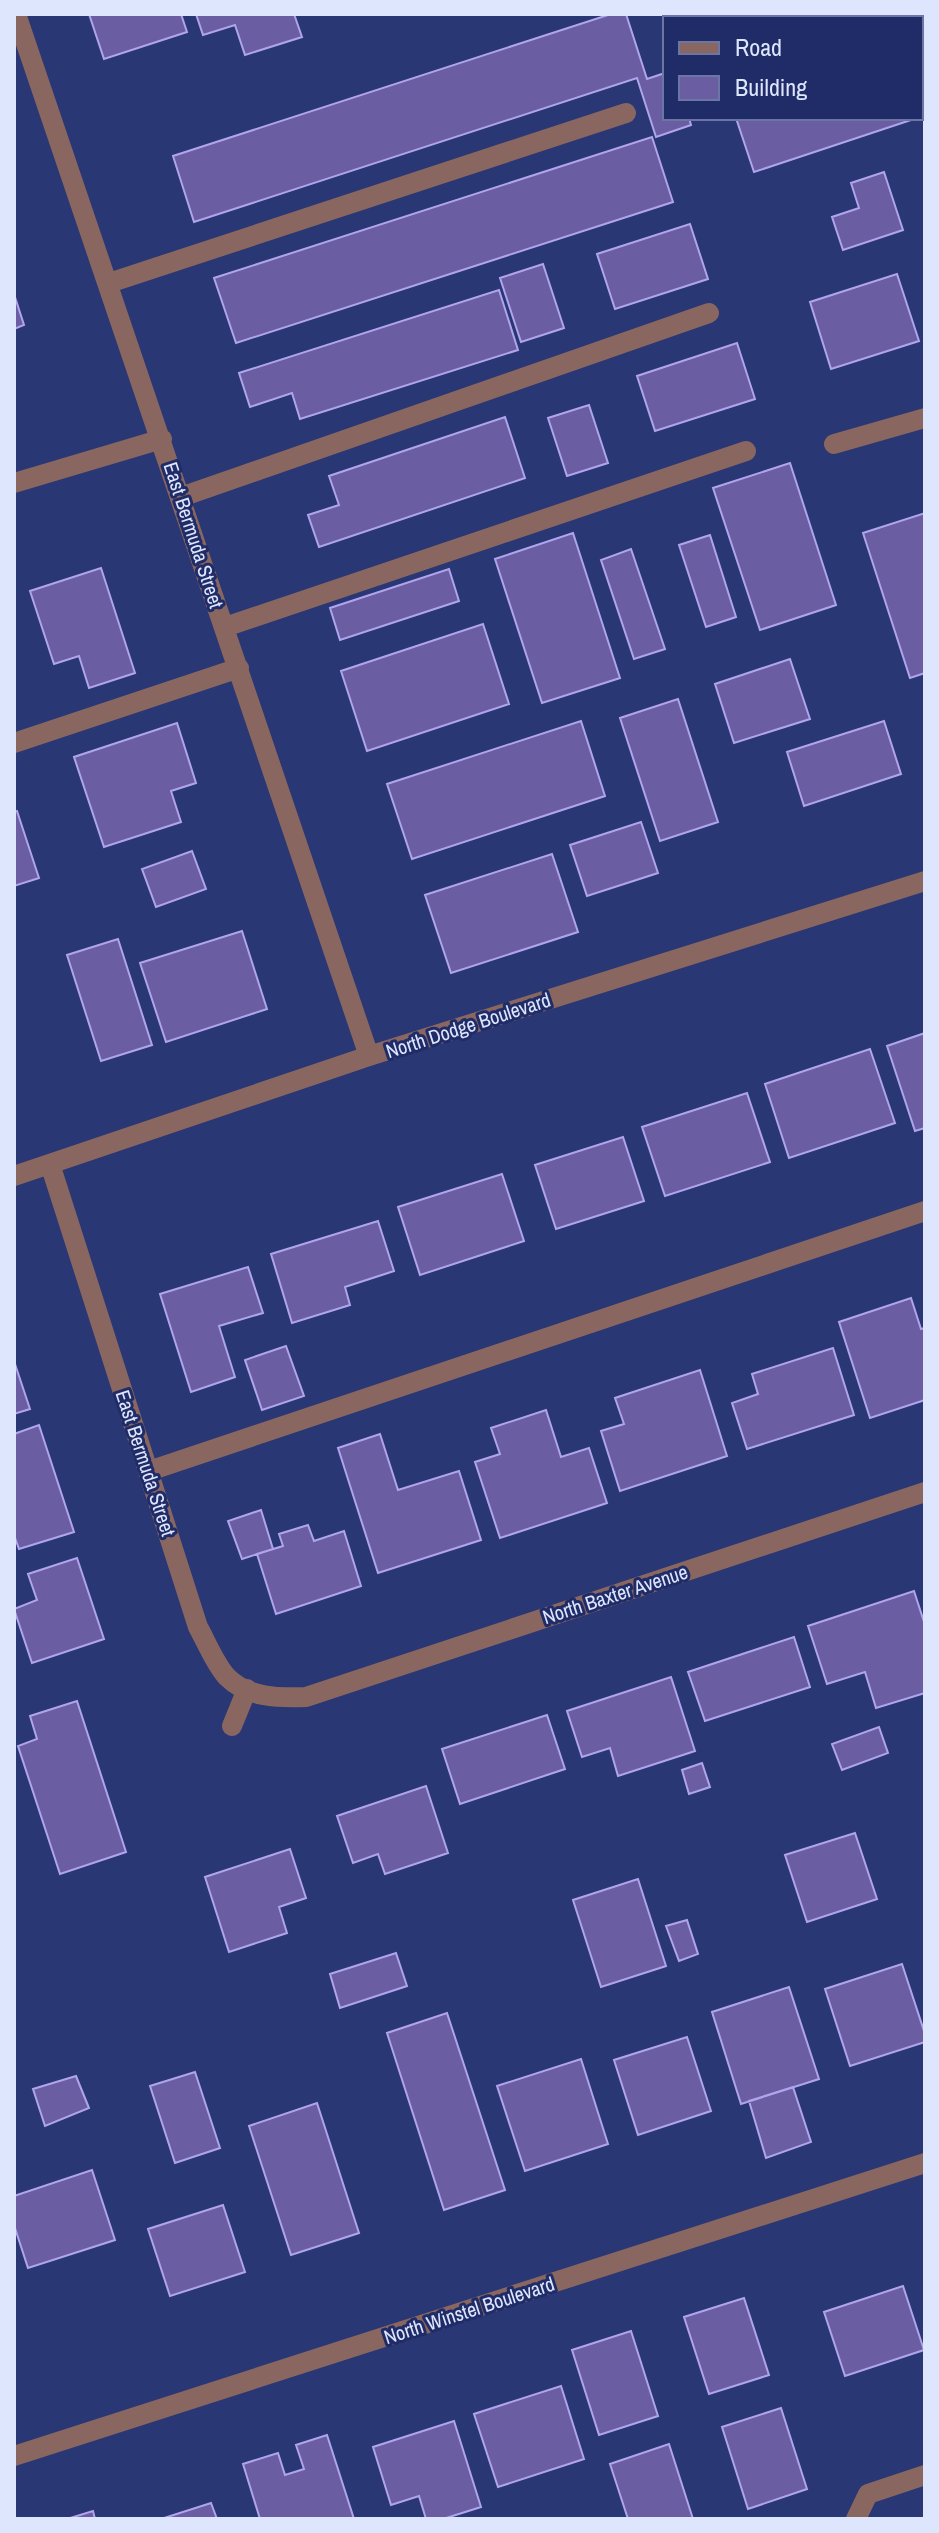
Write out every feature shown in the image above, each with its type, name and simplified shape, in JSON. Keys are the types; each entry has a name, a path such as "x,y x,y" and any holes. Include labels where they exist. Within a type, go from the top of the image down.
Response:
{"street":[{"name":"East Bermuda Street","path":"16,14 369,1056"},
{"path":"109,283 626,113"},
{"path":"181,497 709,313"},
{"path":"834,444 925,418"},
{"path":"14,483 162,439"},
{"path":"225,627 746,451"},
{"path":"14,743 239,668"},
{"name":"North Dodge Boulevard","path":"14,1176 369,1056 925,881"},
{"name":"East Bermuda Street","path":"50,1164 198,1627 228,1678 247,1689"},
{"path":"149,1471 925,1211"},
{"name":"North Baxter Avenue","path":"247,1689 274,1698 306,1697 925,1492"},
{"path":"232,1726 247,1689"},
{"name":"North Winstel Boulevard","path":"14,2456 925,2163"},
{"path":"856,2519 868,2494 925,2475"}],"building":[{"path":"89,14 181,14 187,32 104,59"},
{"path":"196,14 294,14 302,37 245,55 235,25 203,35"},
{"path":"611,14 626,14 647,79 663,74 663,120 690,120 691,125 656,137 637,78 194,222 173,156"},
{"path":"703,14 842,14 836,16"},
{"path":"925,49 923,116 923,50"},
{"path":"737,120 911,120 754,172"},
{"path":"652,137 673,202 236,343 214,278"},
{"path":"884,172 903,230 843,250 832,217 859,208 851,183"},
{"path":"690,224 708,279 615,309 597,254"},
{"path":"543,264 564,328 521,342 500,278"},
{"path":"897,274 919,341 831,369 810,302"},
{"path":"499,290 518,350 300,419 292,393 250,407 239,373"},
{"path":"14,294 24,325 14,329"},
{"path":"737,343 755,399 655,431 637,376"},
{"path":"589,405 608,463 567,476 548,418"},
{"path":"505,417 525,478 319,547 308,515 339,505 329,476"},
{"path":"790,463 836,605 760,630 713,488"},
{"path":"925,513 925,673 910,678 863,533"},
{"path":"573,533 620,678 542,703 495,559"},
{"path":"710,535 736,617 706,627 679,545"},
{"path":"631,549 665,649 634,659 601,560"},
{"path":"101,568 135,673 89,688 79,656 54,664 30,591"},
{"path":"449,569 459,601 340,640 330,608"},
{"path":"483,624 509,704 367,751 341,671"},
{"path":"790,659 810,719 734,743 715,684"},
{"path":"678,699 718,822 660,841 620,718"},
{"path":"581,721 605,796 412,859 387,784"},
{"path":"884,721 901,774 804,806 787,752"},
{"path":"177,723 196,783 171,791 181,822 104,847 74,757"},
{"path":"17,811 39,878 14,886 14,812"},
{"path":"641,822 658,873 587,896 570,845"},
{"path":"192,851 206,889 156,907 142,869"},
{"path":"552,854 578,932 451,973 425,895"},
{"path":"242,931 267,1009 166,1042 140,963"},
{"path":"118,939 152,1045 101,1061 67,955"},
{"path":"925,1033 925,1128 915,1131 887,1046"},
{"path":"870,1049 895,1123 789,1158 765,1084"},
{"path":"747,1093 770,1162 665,1196 642,1127"},
{"path":"623,1137 644,1201 556,1229 535,1165"},
{"path":"502,1174 524,1241 420,1275 398,1207"},
{"path":"378,1221 394,1271 345,1287 350,1305 292,1323 271,1254"},
{"path":"248,1267 263,1313 219,1326 235,1377 191,1392 160,1294"},
{"path":"911,1298 921,1329 925,1328 925,1400 870,1418 839,1322"},
{"path":"286,1346 304,1396 262,1410 245,1360"},
{"path":"833,1348 854,1415 747,1449 732,1403 758,1394 752,1374"},
{"path":"14,1361 30,1409 14,1414"},
{"path":"700,1370 727,1456 620,1491 601,1431 624,1424 615,1398"},
{"path":"546,1410 561,1457 589,1448 607,1503 500,1538 475,1462 500,1454 491,1428"},
{"path":"39,1425 74,1532 19,1549 14,1535 14,1434"},
{"path":"380,1434 398,1490 459,1471 481,1540 378,1573 338,1448"},
{"path":"261,1510 273,1549 242,1559 228,1521"},
{"path":"308,1525 314,1541 344,1531 361,1586 276,1614 257,1554 283,1546 279,1534"},
{"path":"77,1558 104,1639 32,1663 14,1609 37,1600 28,1574"},
{"path":"914,1591 925,1625 925,1693 876,1708 865,1672 827,1684 808,1626"},
{"path":"794,1637 810,1687 705,1721 688,1672"},
{"path":"671,1677 695,1751 618,1776 610,1748 582,1757 567,1711"},
{"path":"77,1701 126,1852 60,1874 18,1746 37,1739 30,1716"},
{"path":"547,1715 565,1769 460,1804 442,1749"},
{"path":"879,1727 888,1753 842,1770 832,1744"},
{"path":"702,1763 710,1787 689,1794 682,1770"},
{"path":"426,1786 448,1853 385,1874 378,1854 353,1863 337,1816"},
{"path":"855,1833 877,1899 807,1922 785,1855"},
{"path":"290,1849 306,1898 279,1907 287,1933 229,1952 205,1877"},
{"path":"638,1879 666,1966 601,1987 573,1900"},
{"path":"687,1920 698,1954 679,1961 666,1926"},
{"path":"396,1953 407,1986 340,2008 330,1974"},
{"path":"902,1964 925,2042 850,2066 825,1989"},
{"path":"789,1987 819,2079 741,2104 712,2012"},
{"path":"447,2013 505,2190 444,2210 387,2033"},
{"path":"687,2037 711,2111 638,2135 614,2060"},
{"path":"581,2059 608,2144 525,2171 497,2086"},
{"path":"195,2072 220,2148 175,2163 150,2086"},
{"path":"76,2076 89,2108 45,2126 33,2089"},
{"path":"793,2087 811,2142 766,2158 749,2101"},
{"path":"317,2103 359,2233 291,2255 249,2126"},
{"path":"92,2170 115,2240 28,2268 14,2225 14,2196"},
{"path":"223,2205 245,2272 170,2296 148,2229"},
{"path":"903,2286 924,2350 845,2376 824,2312"},
{"path":"744,2298 769,2375 709,2394 684,2317"},
{"path":"631,2331 658,2416 599,2435 572,2350"},
{"path":"561,2386 584,2459 498,2487 474,2414"},
{"path":"781,2408 807,2489 748,2509 722,2427"},
{"path":"454,2421 481,2507 443,2519 426,2519 419,2496 391,2505 373,2447"},
{"path":"327,2435 354,2519 260,2519 243,2464 278,2453 285,2475 304,2469 296,2445"},
{"path":"669,2444 693,2519 628,2519 610,2464"},
{"path":"211,2503 217,2519 161,2519"},
{"path":"93,2511 95,2519 67,2519"}]}
